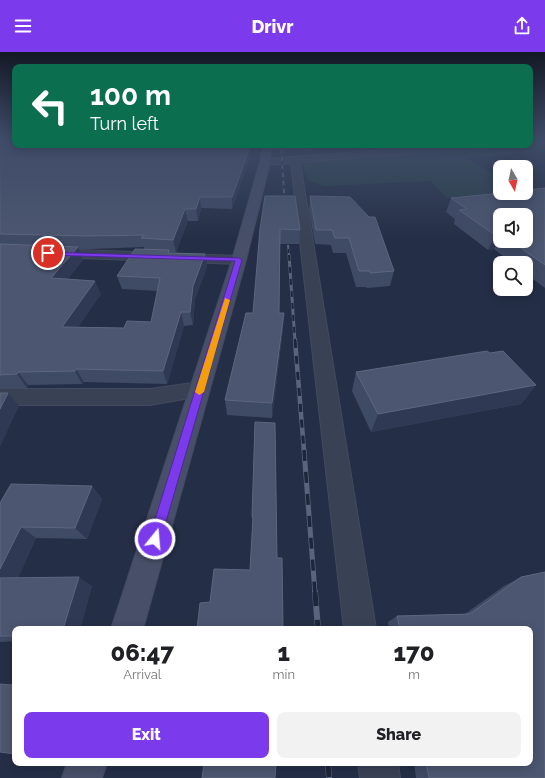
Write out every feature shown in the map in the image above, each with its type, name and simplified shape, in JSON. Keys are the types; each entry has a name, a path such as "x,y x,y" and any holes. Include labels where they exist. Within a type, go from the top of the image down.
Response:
{"street":[{"path":"128,626 239,260 261,173"},
{"path":"298,173 360,626"},
{"path":"0,251 239,260"},
{"path":"0,397 150,397 200,390"},
{"path":"82,778 86,766"},
{"path":"378,766 380,778"}],"shaded area":[{"path":"304,173 490,173 493,175 493,193 447,198 430,181 325,186 308,179"}],"building":[{"path":"0,173 241,173 232,197 200,197 196,209 185,209 173,240 141,238 144,235 87,236 0,234"},
{"path":"545,188 545,265 521,248 533,248 533,208 493,208 493,234 459,210 467,209 451,198 493,194 493,200 533,200 533,189"},
{"path":"265,196 295,196 300,230 280,229 279,313 284,313 272,403 225,400 246,313 253,313 260,229"},
{"path":"310,196 350,197 369,217 375,217 394,271 370,273 370,271 359,271 349,238 335,238 332,230 316,230"},
{"path":"0,244 78,247 51,278 95,281 62,327 124,328 127,321 151,322 160,278 117,276 135,249 169,250 168,253 205,254 193,286 190,312 181,312 163,371 76,369 75,371 18,372 17,374 0,375"},
{"path":"487,351 490,353 503,351 536,385 378,414 356,372"},
{"path":"0,393 8,393 0,409"},
{"path":"255,422 275,423 277,558 282,558 283,626 197,626 200,603 210,602 214,569 250,570"},
{"path":"11,484 92,486 75,528 21,527 0,569 0,503"},
{"path":"545,572 545,778 429,778 427,766 533,766 533,626 399,626 397,616 470,614 521,577"},
{"path":"79,577 64,626 12,626 12,636 0,636 0,578"},
{"path":"0,684 12,685 12,754 0,752"},
{"path":"204,766 276,766 275,778 202,778"}],"railway":[{"path":"283,173 285,207"},
{"path":"287,233 289,256"},
{"path":"289,255 295,341"},
{"path":"295,340 304,451"},
{"path":"304,450 315,593"},
{"path":"315,592 318,626"},
{"path":"328,766 329,778"}],"slow traffic":[{"path":"199,392 227,300"}],"route":[{"path":"48,253 239,260 155,539"}]}
